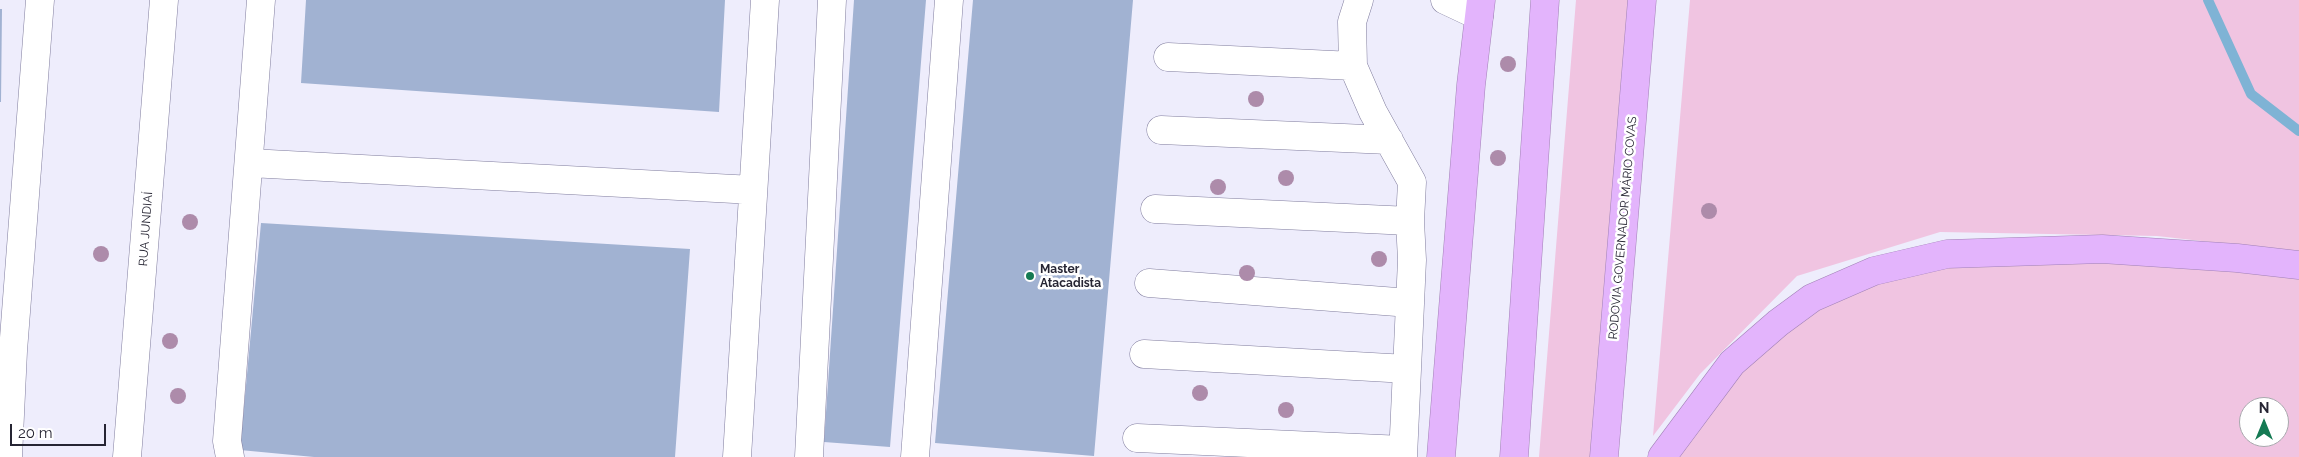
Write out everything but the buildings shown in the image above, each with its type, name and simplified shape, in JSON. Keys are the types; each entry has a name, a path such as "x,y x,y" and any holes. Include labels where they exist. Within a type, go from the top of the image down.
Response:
{"highway":[{"path":"1514,457 1545,0"},
{"name":"RODOVIA GOVERNADOR MÁRIO COVAS","path":"1604,457 1642,0"},
{"path":"1441,457 1480,8"},
{"path":"1662,457 1732,363 1778,323 1812,298 1874,271 1947,254 2102,249 2237,258 2299,265"}],"street":[{"path":"8,457 5,406 40,0"},
{"name":"RUA JUNDIAÍ","path":"127,457 164,0"},
{"path":"230,457 227,441 261,0"},
{"path":"738,457 765,0"},
{"path":"809,457 832,0"},
{"path":"915,457 949,0"},
{"path":"1137,438 1403,454 1412,260 1410,221 1412,182 1373,112 1353,66 1352,22 1359,0"},
{"path":"1445,0 1480,8"},
{"path":"1168,57 1353,66"},
{"path":"1162,130 1389,140"},
{"path":"250,162 753,190"},
{"path":"1155,209 1410,221"},
{"path":"1149,283 1410,303"},
{"path":"1144,354 1407,369"}],"shaded area":[{"path":"1576,0 1630,0 1597,457 1539,457"},
{"path":"1690,0 2299,0 2299,252 2157,236 1940,232 1797,276 1700,374 1653,436"},
{"path":"1947,254 2299,265 2299,457 1662,457 1778,323"}],"waterway":[{"path":"2208,0 2251,94 2299,131"}],"place":[{"name":"Master Atacadista","path":"1030,276"}]}
